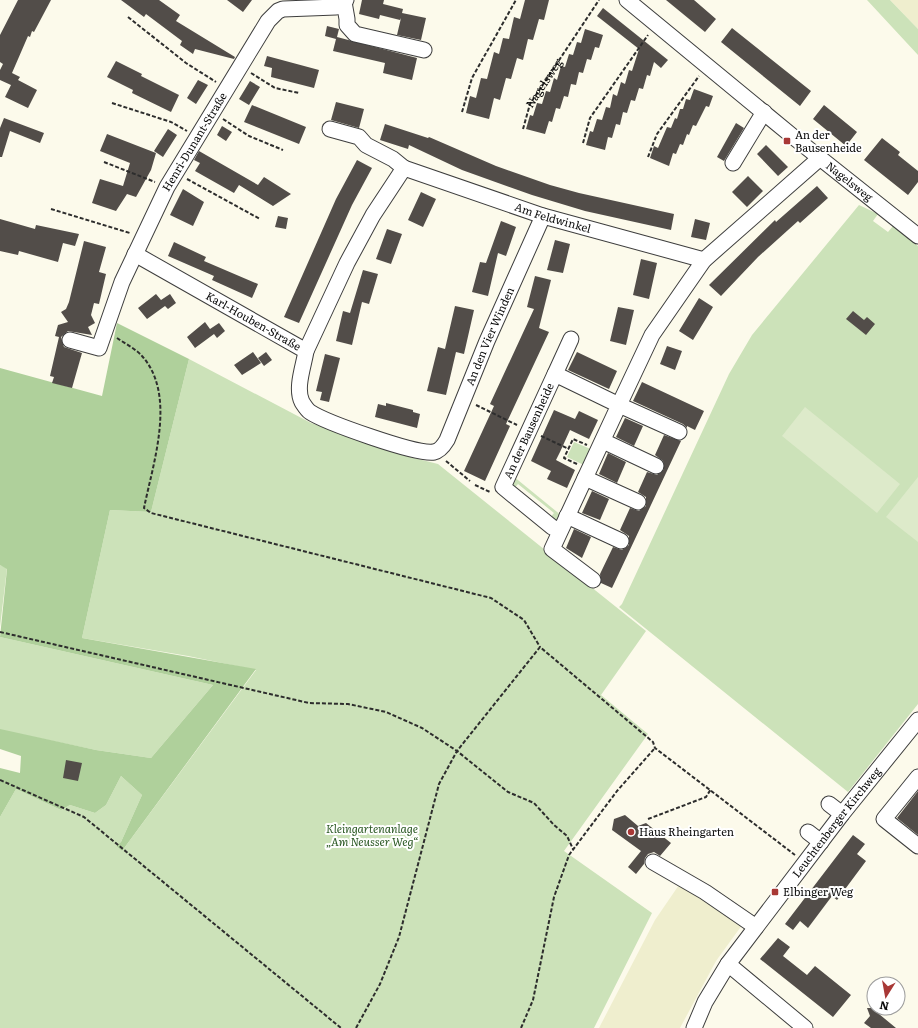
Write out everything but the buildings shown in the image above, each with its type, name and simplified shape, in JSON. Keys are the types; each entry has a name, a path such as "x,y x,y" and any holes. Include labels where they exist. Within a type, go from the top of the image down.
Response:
{"street":[{"name":"Nagelsweg","path":"627,0 918,236"},
{"name":"Henri-Dunant-Straße","path":"70,340 100,348 122,282 167,187 196,137 268,21 274,14 283,9 310,4 336,7 345,1"},
{"path":"345,1 347,25 355,34 424,50"},
{"path":"733,163 764,112"},
{"name":"Am Feldwinkel","path":"330,129 359,137 366,145 393,159 404,168 543,216 704,260"},
{"path":"593,580 552,549 652,335 704,260 820,158"},
{"path":"306,351 347,263 373,215 404,168"},
{"name":"An den Vier Winden","path":"436,451 447,440 488,341 543,216"},
{"name":"Karl-Houben-Straße","path":"135,254 306,351 300,390 302,401 309,411 339,424 411,450 436,451"},
{"path":"555,374 571,339"},
{"name":"An der Bausenheide","path":"560,531 552,527 503,487 555,374 679,432"},
{"path":"600,446 656,466"},
{"path":"587,474 638,502"},
{"path":"567,516 621,541"},
{"name":"Leuchtenberger Kirchweg","path":"694,1028 704,1002 728,964 842,814 918,720"},
{"path":"918,777 884,820 918,846"},
{"path":"829,804 842,814"},
{"path":"808,832 821,842"},
{"path":"653,862 705,892 756,927"},
{"path":"728,964 806,1028"}],"path":[{"path":"462,112 472,78 516,0"},
{"name":"Nagelsweg","path":"523,130 530,104 599,0"},
{"path":"128,17 186,63 226,88"},
{"path":"583,143 590,118 656,24"},
{"path":"240,66 275,88 299,93"},
{"path":"648,157 657,134 707,66"},
{"path":"112,103 172,122 196,137"},
{"path":"212,112 249,136 283,150"},
{"path":"104,162 167,187"},
{"path":"175,172 260,219"},
{"path":"51,209 143,236"},
{"path":"105,333 142,355 150,368 158,387 161,411 158,436 144,508 151,513 491,598 524,620 540,647 653,742 655,748 711,789 805,863"},
{"path":"587,474 564,458 573,439 600,446"},
{"path":"436,451 470,481"},
{"path":"0,632 309,703 348,704 386,712 422,728 457,752 508,792 534,803 554,825 567,836 573,849"},
{"path":"356,1028 380,984 399,937 439,784 457,752 540,647"},
{"path":"521,1028 533,1000 554,897 569,855 617,791 655,748"},
{"path":"0,780 84,817 341,1028"},
{"path":"648,819 706,797 711,789"}],"green space":[{"path":"867,0 890,0 918,29 918,55"},
{"path":"890,0 918,0 918,29"},
{"path":"859,205 878,214 873,221 888,232 893,226 918,246 918,704 848,792 619,607 622,604 729,374 752,335"},
{"path":"117,323 189,359 151,512 110,510 82,638 256,669 122,851 116,846 121,842 142,795 121,776 106,805 95,813 70,805 61,810 16,789 0,817 0,768 20,773 21,756 0,749 0,729 96,750 151,758 213,685 0,637 7,569 0,565 0,368 102,396"},
{"name":"Kleingartenanlage „Am Neusser Weg“","path":"189,359 311,423 402,455 438,464 646,631 601,695 648,734 564,851 652,913 594,1028 0,1028 0,817 16,789 61,810 70,805 95,813 106,805 121,776 142,795 121,842 116,846 122,851 256,670 188,656 82,638 110,510 151,512"},
{"path":"805,407 900,484 877,513 782,436"},
{"path":"574,442 593,450 586,466 567,457"},
{"path":"513,476 562,516 557,520 548,520 554,513 518,484 512,491 511,487"},
{"path":"918,477 918,542 886,517"},
{"path":"0,565 7,568 0,627"},
{"path":"0,637 213,685 151,758 96,750 0,730"},
{"path":"681,882 745,921 716,961 680,1028 599,1028 655,920"}],"place":[{"name":"An der Bausenheide","path":"787,141"},
{"name":"Haus Rheingarten","path":"631,832"},
{"name":"Elbinger Weg","path":"775,892"}]}
